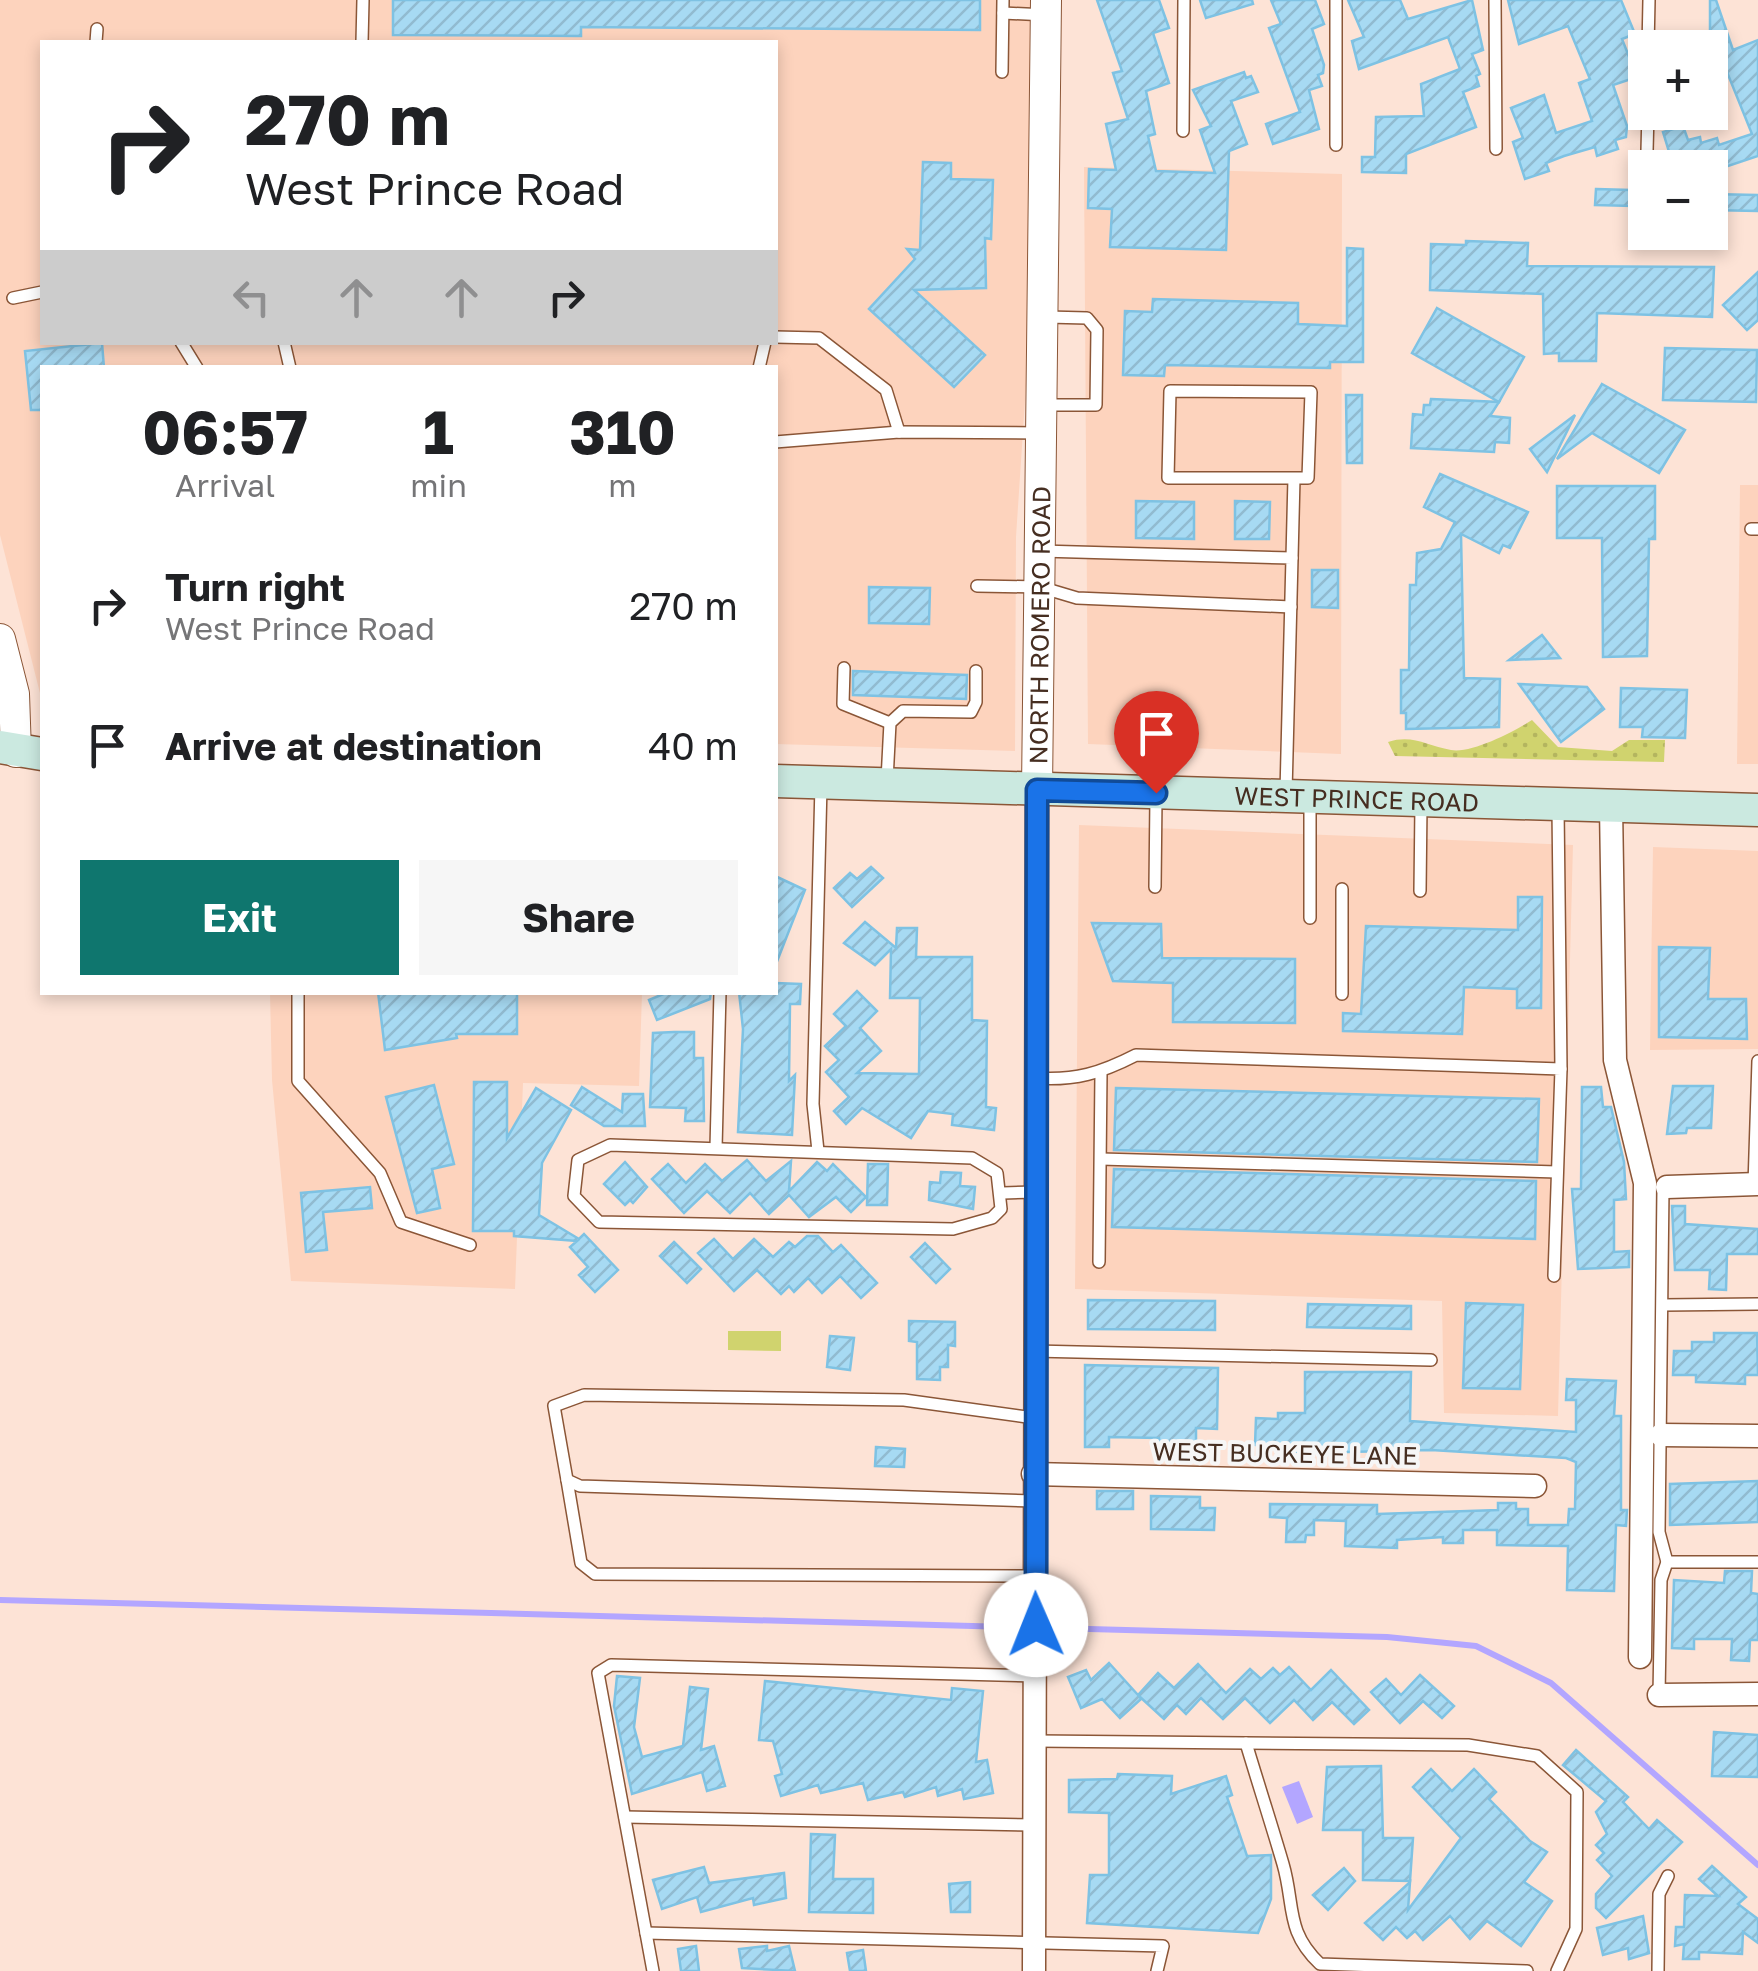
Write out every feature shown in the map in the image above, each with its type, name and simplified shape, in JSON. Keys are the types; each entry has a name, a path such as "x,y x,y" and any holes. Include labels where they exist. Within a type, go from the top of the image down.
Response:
{"main road":[{"name":"WEST PRINCE ROAD","path":"778,781 1758,810"}],"street":[{"name":"NORTH ROMERO ROAD","path":"1034,1971 1036,1741 1029,1670 1035,1583 1037,790 1046,7"},
{"path":"0,639 14,694 14,752"},
{"path":"1611,806 1614,1060 1645,1183 1640,1656"},
{"path":"1666,1187 1756,1184"},
{"path":"1661,1435 1758,1436"},
{"name":"WEST BUCKEYE LANE","path":"1033,1474 1535,1486"},
{"path":"1659,1695 1758,1694"}],"lane":[{"path":"362,40 364,0"},
{"path":"1183,130 1184,0"},
{"path":"1336,0 1336,145"},
{"path":"1495,0 1496,149"},
{"path":"1648,30 1649,0"},
{"path":"1002,72 1003,6 1046,7"},
{"path":"13,298 40,292"},
{"path":"778,442 1042,419 1096,405 1098,330 1087,318 1042,318"},
{"path":"778,338 819,338 886,390 899,432"},
{"path":"1170,391 1311,392 1308,478 1294,478 1168,478 1170,391"},
{"path":"1294,478 1291,607 1298,797 1310,918"},
{"path":"1040,551 1292,558"},
{"path":"977,586 1040,588 1077,598 1291,607"},
{"path":"844,668 843,704 890,723"},
{"path":"887,785 890,723 903,711 970,712 976,702 976,670"},
{"path":"818,1151 813,1104 821,782"},
{"path":"1155,887 1156,793"},
{"path":"1420,891 1421,800"},
{"path":"1554,1276 1561,1069 1558,804"},
{"path":"1342,889 1342,994"},
{"path":"298,995 298,1081 380,1173 401,1222 470,1245"},
{"path":"716,1148 720,995"},
{"path":"1035,1078 1069,1081 1101,1073 1136,1055 1561,1069"},
{"path":"1756,1184 1758,1060"},
{"path":"1099,1262 1101,1073"},
{"path":"610,1144 818,1151 972,1158 997,1172 1001,1209 992,1218 953,1229 600,1222 574,1196 578,1160 610,1144"},
{"path":"1101,1159 1558,1172"},
{"path":"1659,1695 1661,1580 1667,1562 1659,1532 1666,1187"},
{"path":"1002,1193 1035,1192"},
{"path":"1663,1305 1758,1304"},
{"path":"1034,1351 1431,1360"},
{"path":"1034,1418 904,1400 584,1395 554,1406 582,1562 595,1574 1035,1583"},
{"path":"567,1480 580,1486 1034,1502"},
{"path":"1667,1562 1758,1562"},
{"path":"653,1971 598,1673 611,1666 1029,1670"},
{"path":"1036,1741 1468,1746 1537,1756 1577,1792 1576,1929 1557,1971"},
{"path":"1246,1743 1285,1870 1287,1901 1301,1946 1319,1967 1527,1971"},
{"path":"625,1817 1035,1825"},
{"path":"1658,1971 1659,1894 1668,1876"},
{"path":"646,1933 1164,1946 1157,1971"}],"shaded area":[{"path":"0,0 1035,0 1035,249 1016,537 1015,751 778,744 778,365 40,365 40,693 0,535"},
{"path":"1084,167 1342,174 1341,754 1088,744"},
{"path":"1740,485 1758,485 1758,764 1737,764"},
{"path":"1079,825 1573,845 1558,1416 1444,1413 1442,1301 1075,1289"},
{"path":"1653,847 1758,851 1758,1049 1650,1050"},
{"path":"270,995 642,995 639,1086 523,1083 515,1289 291,1281 272,1080"},
{"path":"1299,1781 1313,1817 1297,1824 1282,1787"}],"green space":[{"path":"1532,720 1558,747 1612,751 1629,740 1665,740 1664,762 1395,756 1388,742 1413,740 1442,748 1470,749"},
{"path":"728,1331 781,1331 781,1351 728,1350"}],"building":[{"path":"393,0 980,0 980,30 581,27 581,36 393,35"},
{"path":"1097,0 1159,0 1169,28 1153,33 1169,83 1146,91 1155,134 1148,136 1156,171 1215,173 1200,130 1211,126 1193,90 1244,72 1246,78 1251,76 1258,92 1231,101 1247,144 1229,151 1226,250 1110,247 1112,209 1088,208 1089,169 1116,170 1106,124 1128,119 1113,73 1122,71"},
{"path":"1200,0 1252,0 1253,4 1206,18"},
{"path":"1271,0 1315,0 1324,24 1312,29 1324,65 1323,73 1318,75 1322,86 1309,90 1319,129 1273,144 1266,124 1300,112 1269,28 1281,24"},
{"path":"1348,0 1400,0 1408,19 1472,0 1483,50 1472,54 1480,74 1476,76 1479,86 1463,92 1476,127 1406,154 1406,173 1362,172 1362,157 1375,157 1376,117 1424,116 1421,84 1460,69 1448,37 1359,69 1352,41 1364,37"},
{"path":"1508,0 1621,0 1633,30 1628,30 1628,37 1622,39 1628,54 1628,80 1613,85 1627,126 1626,137 1615,140 1618,149 1597,156 1595,147 1564,156 1546,163 1549,171 1525,179 1513,142 1523,138 1511,108 1544,95 1556,133 1592,121 1579,83 1590,79 1568,26 1519,44"},
{"path":"1710,0 1716,0 1726,30 1710,30"},
{"path":"1728,35 1733,50 1758,40 1758,156 1728,166 1728,150 1668,150 1663,132 1684,130 1688,140 1700,137 1701,143 1717,138 1719,145 1752,134 1728,74"},
{"path":"923,162 951,163 951,179 993,180 991,239 985,238 986,288 914,290 985,355 954,387 869,309 915,259 907,249 920,250"},
{"path":"1596,189 1628,190 1628,206 1595,205"},
{"path":"1728,194 1758,195 1758,211 1728,210"},
{"path":"1466,241 1528,243 1527,266 1714,267 1712,317 1597,313 1596,361 1559,361 1559,353 1544,354 1543,294 1430,290 1431,244 1466,245"},
{"path":"1347,248 1363,249 1363,362 1330,362 1330,368 1165,365 1164,376 1123,375 1125,311 1152,312 1153,299 1298,303 1298,324 1347,326"},
{"path":"1758,272 1758,320 1747,330 1723,305"},
{"path":"1437,308 1524,357 1499,402 1412,353"},
{"path":"102,345 104,365 40,365 40,410 31,410 25,351"},
{"path":"1665,348 1757,350 1756,402 1663,400"},
{"path":"1602,384 1685,430 1659,473 1592,433 1557,459"},
{"path":"1346,395 1362,395 1362,463 1347,463"},
{"path":"1431,399 1499,402 1490,416 1510,418 1509,443 1495,442 1494,452 1411,448 1413,414 1423,415 1424,405 1430,405"},
{"path":"1575,415 1547,472 1530,449"},
{"path":"1440,474 1528,512 1510,548 1503,545 1499,553 1461,534 1464,678 1500,679 1499,727 1406,729 1406,713 1401,713 1401,670 1409,670 1410,585 1416,585 1417,553 1441,549 1455,522 1424,507"},
{"path":"1557,486 1655,486 1655,539 1649,539 1647,656 1603,657 1602,538 1557,538"},
{"path":"1136,501 1194,502 1194,539 1136,538"},
{"path":"1235,501 1270,502 1269,539 1235,539"},
{"path":"1312,570 1338,570 1338,608 1312,607"},
{"path":"869,587 930,588 929,624 869,623"},
{"path":"1542,635 1560,658 1509,660"},
{"path":"853,671 967,675 966,699 853,695"},
{"path":"1519,684 1587,687 1604,709 1561,742"},
{"path":"1621,688 1687,690 1685,738 1642,737 1643,727 1620,727"},
{"path":"871,867 883,878 852,907 834,888 850,873 857,879"},
{"path":"778,877 805,890 778,959"},
{"path":"1518,897 1542,897 1541,1008 1517,1008 1517,989 1464,987 1462,1034 1343,1031 1343,1013 1361,1014 1366,926 1518,930"},
{"path":"865,922 896,948 897,928 917,928 916,957 972,957 972,1020 987,1021 986,1107 996,1108 994,1130 952,1125 953,1114 928,1111 911,1138 862,1108 846,1124 834,1111 849,1097 826,1072 839,1060 825,1046 846,1026 834,1014 857,991 877,1011 860,1028 881,1051 857,1073 919,1074 920,998 890,998 891,949 875,965 844,943"},
{"path":"1092,923 1161,924 1162,958 1295,959 1295,1023 1173,1022 1173,983 1113,981"},
{"path":"1659,947 1710,948 1708,999 1746,999 1747,1039 1659,1037"},
{"path":"778,983 801,984 800,1004 790,1004 789,1081 795,1075 792,1135 738,1132 743,1029 739,995 778,995"},
{"path":"378,995 517,995 517,1034 456,1034 457,1038 385,1050"},
{"path":"661,995 711,995 710,999 657,1020 649,1000"},
{"path":"694,1032 694,1058 703,1058 704,1121 685,1121 686,1108 650,1107 653,1033"},
{"path":"474,1082 507,1082 507,1138 536,1088 571,1110 542,1163 539,1215 579,1239 584,1234 618,1270 595,1292 579,1275 588,1267 570,1247 577,1241 514,1236 514,1231 473,1231"},
{"path":"434,1085 454,1164 432,1169 440,1208 417,1213 386,1097"},
{"path":"1673,1086 1713,1086 1711,1128 1687,1128 1686,1133 1667,1134"},
{"path":"582,1087 622,1112 623,1094 643,1094 645,1126 604,1126 571,1105"},
{"path":"1582,1087 1601,1087 1603,1107 1611,1107 1624,1162 1626,1199 1614,1200 1614,1252 1629,1251 1629,1267 1578,1269 1572,1189 1581,1189"},
{"path":"1116,1088 1539,1099 1537,1162 1114,1150"},
{"path":"747,1160 766,1181 791,1161 789,1191 817,1162 827,1171 833,1164 866,1197 851,1212 836,1197 809,1217 789,1195 769,1214 750,1193 730,1213 707,1191 684,1213 652,1179 668,1164 686,1183 705,1164 722,1181"},
{"path":"625,1162 647,1187 633,1203 630,1200 625,1205 604,1184"},
{"path":"868,1164 888,1164 887,1205 867,1205"},
{"path":"1114,1169 1536,1181 1535,1239 1112,1227"},
{"path":"941,1172 961,1173 960,1186 975,1187 973,1209 929,1200 930,1182 940,1183"},
{"path":"370,1187 372,1208 323,1212 327,1250 306,1252 301,1193"},
{"path":"1672,1206 1685,1206 1685,1224 1758,1229 1758,1254 1727,1254 1726,1290 1709,1289 1710,1270 1675,1270"},
{"path":"807,1236 818,1236 833,1252 841,1245 877,1283 861,1298 840,1276 822,1293 808,1278 794,1292 789,1286 781,1294 757,1270 734,1291 698,1253 714,1239 733,1259 754,1239 773,1257 789,1242 795,1247"},
{"path":"674,1242 701,1269 687,1283 660,1256"},
{"path":"925,1243 950,1269 936,1283 911,1257"},
{"path":"1088,1300 1215,1301 1215,1330 1088,1329"},
{"path":"1466,1303 1523,1305 1520,1389 1463,1388"},
{"path":"1308,1304 1411,1306 1411,1329 1307,1327"},
{"path":"909,1321 955,1322 955,1346 948,1345 948,1367 940,1367 940,1380 917,1379 917,1342 909,1341"},
{"path":"1714,1333 1757,1333 1758,1375 1745,1375 1745,1384 1696,1382 1696,1375 1673,1375 1674,1351 1692,1351 1692,1342 1714,1342"},
{"path":"830,1336 854,1338 850,1370 827,1367"},
{"path":"1085,1365 1218,1368 1217,1429 1196,1428 1196,1454 1160,1455 1159,1438 1109,1437 1109,1447 1085,1447"},
{"path":"1305,1372 1411,1372 1410,1421 1576,1432 1576,1400 1566,1400 1567,1379 1616,1381 1614,1416 1621,1416 1621,1510 1627,1510 1626,1526 1616,1525 1614,1591 1567,1590 1568,1546 1497,1545 1497,1530 1463,1530 1463,1543 1443,1543 1443,1537 1397,1540 1397,1548 1345,1546 1346,1521 1314,1520 1314,1535 1306,1535 1305,1542 1286,1542 1287,1518 1270,1517 1270,1504 1377,1505 1377,1514 1498,1510 1498,1503 1516,1503 1516,1509 1528,1509 1528,1525 1568,1525 1569,1509 1575,1509 1576,1462 1566,1458 1431,1450 1305,1453 1255,1445 1256,1418 1278,1419 1278,1413 1305,1413"},
{"path":"876,1447 905,1449 904,1467 875,1466"},
{"path":"1758,1481 1758,1522 1670,1525 1670,1484"},
{"path":"1097,1491 1133,1491 1133,1509 1097,1509"},
{"path":"1151,1496 1200,1497 1200,1508 1215,1508 1214,1530 1151,1529"},
{"path":"1725,1571 1752,1571 1751,1593 1758,1594 1758,1640 1750,1640 1749,1661 1731,1660 1732,1639 1694,1639 1694,1649 1672,1648 1674,1580 1724,1583"},
{"path":"1109,1663 1138,1695 1158,1673 1174,1688 1198,1664 1226,1693 1250,1669 1261,1679 1273,1668 1280,1675 1289,1667 1311,1690 1331,1670 1369,1710 1354,1724 1332,1702 1313,1720 1294,1700 1270,1723 1245,1698 1223,1719 1201,1698 1186,1714 1177,1705 1164,1719 1139,1696 1141,1699 1120,1718 1102,1699 1081,1708 1068,1677 1086,1670 1091,1680"},
{"path":"1420,1675 1454,1706 1442,1718 1423,1701 1400,1723 1371,1692 1386,1679 1401,1695"},
{"path":"617,1676 640,1678 634,1727 642,1757 683,1746 690,1687 708,1689 701,1750 714,1746 725,1786 707,1791 702,1772 632,1794 614,1706"},
{"path":"765,1681 951,1700 952,1688 983,1691 976,1762 987,1760 993,1793 964,1799 962,1789 938,1796 936,1787 905,1797 903,1792 868,1800 863,1783 821,1793 818,1785 781,1796 775,1776 782,1774 773,1741 759,1740"},
{"path":"1714,1732 1758,1735 1758,1777 1712,1776"},
{"path":"1576,1750 1628,1797 1623,1802 1649,1829 1657,1820 1682,1842 1606,1918 1596,1908 1596,1894 1612,1876 1597,1860 1604,1853 1596,1845 1607,1834 1596,1812 1606,1801 1563,1765"},
{"path":"1381,1766 1383,1838 1413,1838 1410,1881 1363,1880 1363,1830 1323,1830 1327,1767"},
{"path":"1431,1769 1452,1791 1474,1769 1496,1792 1489,1799 1530,1841 1547,1852 1524,1882 1552,1901 1521,1946 1487,1921 1470,1939 1450,1916 1423,1940 1415,1931 1407,1938 1396,1927 1383,1940 1365,1923 1410,1882 1408,1910 1461,1838 1413,1787"},
{"path":"1118,1774 1172,1776 1171,1794 1226,1776 1232,1795 1227,1797 1247,1856 1271,1855 1271,1899 1258,1933 1087,1923 1090,1875 1109,1875 1109,1813 1069,1812 1069,1780 1117,1779"},
{"path":"811,1834 835,1835 833,1879 873,1879 873,1913 809,1912"},
{"path":"1712,1866 1746,1897 1738,1904 1758,1919 1758,1943 1743,1932 1742,1954 1699,1952 1699,1959 1683,1959 1684,1944 1675,1946 1676,1927 1684,1927 1685,1895 1718,1896 1699,1879"},
{"path":"704,1867 709,1883 784,1873 786,1898 754,1905 753,1898 701,1912 697,1897 662,1909 653,1880"},
{"path":"1344,1868 1355,1881 1328,1910 1313,1895"},
{"path":"970,1882 970,1912 951,1912 949,1884"},
{"path":"1643,1916 1649,1953 1629,1959 1628,1948 1603,1955 1597,1928"},
{"path":"696,1946 699,1971 681,1971 678,1949"},
{"path":"767,1946 767,1951 789,1946 795,1971 742,1968 739,1949"},
{"path":"863,1950 866,1971 850,1971 847,1953"}],"waterway":[{"path":"0,1600 1387,1637 1476,1646 1551,1683 1758,1865"}],"route":[{"path":"1036,1625 1033,1474 1037,790 1156,793"}]}
